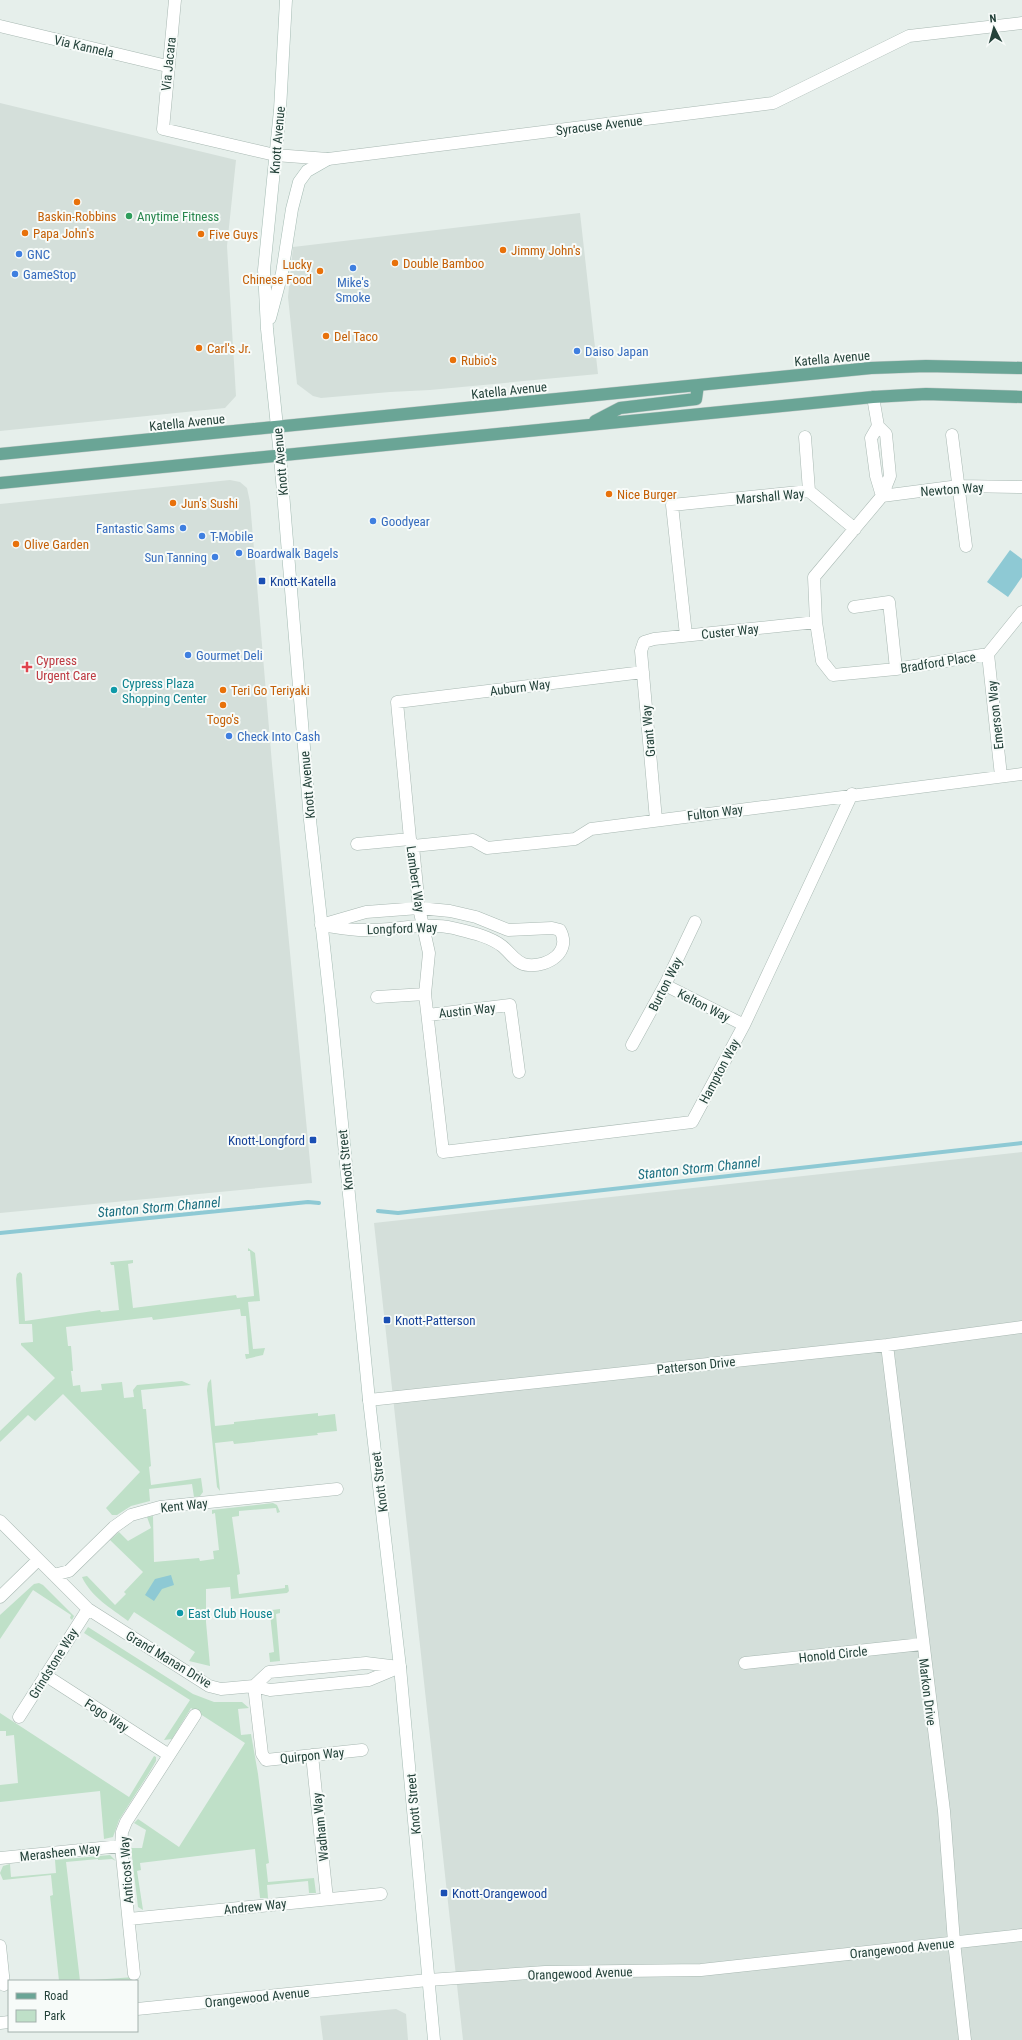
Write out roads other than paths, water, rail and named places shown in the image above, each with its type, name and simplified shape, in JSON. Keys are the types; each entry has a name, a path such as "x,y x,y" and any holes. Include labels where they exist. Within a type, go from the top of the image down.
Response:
{"main road":[{"name":"Katella Avenue","path":"0,454 277,428 870,368 926,366 1022,368"},
{"path":"588,425 620,408 696,399 698,385"},
{"path":"0,483 873,397 926,394 1022,397"}],"street":[{"name":"Via Jacara","path":"163,129 167,66 175,0"},
{"name":"Knott Avenue","path":"286,0 285,36 264,270 267,329 280,456 309,812 321,925"},
{"name":"Syracuse Avenue","path":"163,129 275,155 328,159 773,103 909,36 1022,23"},
{"name":"Via Kannela","path":"0,26 167,66"},
{"path":"267,329 282,274 292,209 299,182 307,171 328,159"},
{"path":"816,622 814,577 882,496 890,476 886,434 878,426 873,397"},
{"path":"952,435 966,546"},
{"path":"805,436 809,491"},
{"name":"Newton Way","path":"882,496 959,486 1022,486"},
{"name":"Marshall Way","path":"686,635 672,505 809,491 855,529"},
{"path":"854,607 889,602 896,669"},
{"name":"Bradford Place","path":"816,622 822,661 833,675 896,669 988,654 1022,612"},
{"name":"Custer Way","path":"644,642 654,639 686,635 816,622"},
{"name":"Grant Way","path":"644,642 641,651 656,820"},
{"name":"Emerson Way","path":"988,654 1001,776"},
{"name":"Auburn Way","path":"397,702 643,672"},
{"name":"Lambert Way","path":"397,702 418,908 424,926 429,953 425,994 443,1152"},
{"name":"Fulton Way","path":"357,844 473,840 487,848 575,839 591,829 852,794 1022,774"},
{"name":"Hampton Way","path":"443,1152 692,1122 744,1025 852,794"},
{"name":"Longford Way","path":"418,908 450,911 476,917 508,930 560,930 563,947 560,954 546,963 527,966 519,963 500,945 479,935 451,928 424,926 368,930 321,925 366,912 418,908"},
{"name":"Burton Way","path":"632,1045 665,985 696,922"},
{"name":"Knott Street","path":"321,925 331,1010 369,1400 400,1667 434,2040"},
{"path":"500,945 508,930"},
{"name":"Kelton Way","path":"665,985 744,1025"},
{"path":"377,997 425,994"},
{"name":"Austin Way","path":"428,1015 510,1005 519,1072"},
{"name":"Patterson Drive","path":"369,1400 886,1345 1022,1327"},
{"name":"Markon Drive","path":"886,1345 922,1644 944,1811 954,1942 965,2040"},
{"name":"Kent Way","path":"54,1575 68,1571 114,1527 131,1515 144,1510 336,1490"},
{"name":"Grand Manan Drive","path":"0,1521 88,1609 209,1686 221,1688 254,1686 270,1690 369,1680 400,1667"},
{"path":"0,1597 38,1560"},
{"name":"Grindstone Way","path":"19,1718 88,1609"},
{"name":"Honold Circle","path":"745,1663 922,1644"},
{"path":"254,1686 269,1672 366,1663 400,1667"},
{"name":"Fogo Way","path":"45,1675 169,1755"},
{"name":"Quirpon Way","path":"254,1686 262,1754 266,1760 362,1750"},
{"name":"Anticost Way","path":"134,1974 121,1846 122,1832 126,1822 195,1715"},
{"name":"Wadham Way","path":"312,1755 327,1899"},
{"name":"Merasheen Way","path":"0,1858 121,1846"},
{"name":"Andrew Way","path":"129,1919 381,1894"},
{"name":"Orangewood Avenue","path":"138,2009 428,1980 546,1972 701,1970 1022,1935"},
{"path":"0,1946 4,1986"}],"water":[{"path":"1010,550 1022,559 1022,577 1008,597 987,582"},
{"path":"171,1575 174,1585 162,1589 154,1601 145,1595 155,1579"}],"waterway":[{"name":"Stanton Storm Channel","path":"378,1211 398,1213 1022,1143"},
{"name":"Stanton Storm Channel","path":"0,1233 308,1202 319,1203"}],"place":[{"name":"Baskin-Robbins","path":"77,202"},
{"name":"Anytime Fitness","path":"129,216"},
{"name":"Papa John's","path":"25,233"},
{"name":"Five Guys","path":"201,234"},
{"name":"Jimmy John's","path":"503,250"},
{"name":"GNC","path":"19,254"},
{"name":"Double Bamboo","path":"395,263"},
{"name":"Mike's Smoke","path":"353,268"},
{"name":"Lucky Chinese Food","path":"320,271"},
{"name":"GameStop","path":"15,274"},
{"name":"Del Taco","path":"326,336"},
{"name":"Carl's Jr.","path":"199,348"},
{"name":"Daiso Japan","path":"577,351"},
{"name":"Rubio's","path":"453,360"},
{"name":"Nice Burger","path":"609,494"},
{"name":"Jun's Sushi","path":"173,503"},
{"name":"Goodyear","path":"373,521"},
{"name":"Fantastic Sams","path":"183,528"},
{"name":"T-Mobile","path":"202,536"},
{"name":"Olive Garden","path":"16,544"},
{"name":"Boardwalk Bagels","path":"239,553"},
{"name":"Sun Tanning","path":"215,557"},
{"name":"Knott-Katella","path":"262,581"},
{"name":"Gourmet Deli","path":"188,655"},
{"name":"Cypress Urgent Care","path":"27,667"},
{"name":"Cypress Plaza Shopping Center","path":"114,690"},
{"name":"Teri Go Teriyaki","path":"223,690"},
{"name":"Togo's","path":"223,705"},
{"name":"Check Into Cash","path":"229,736"},
{"name":"Knott-Longford","path":"313,1140"},
{"name":"Knott-Patterson","path":"387,1320"},
{"name":"East Club House","path":"180,1613"},
{"name":"Knott-Orangewood","path":"444,1893"}]}
